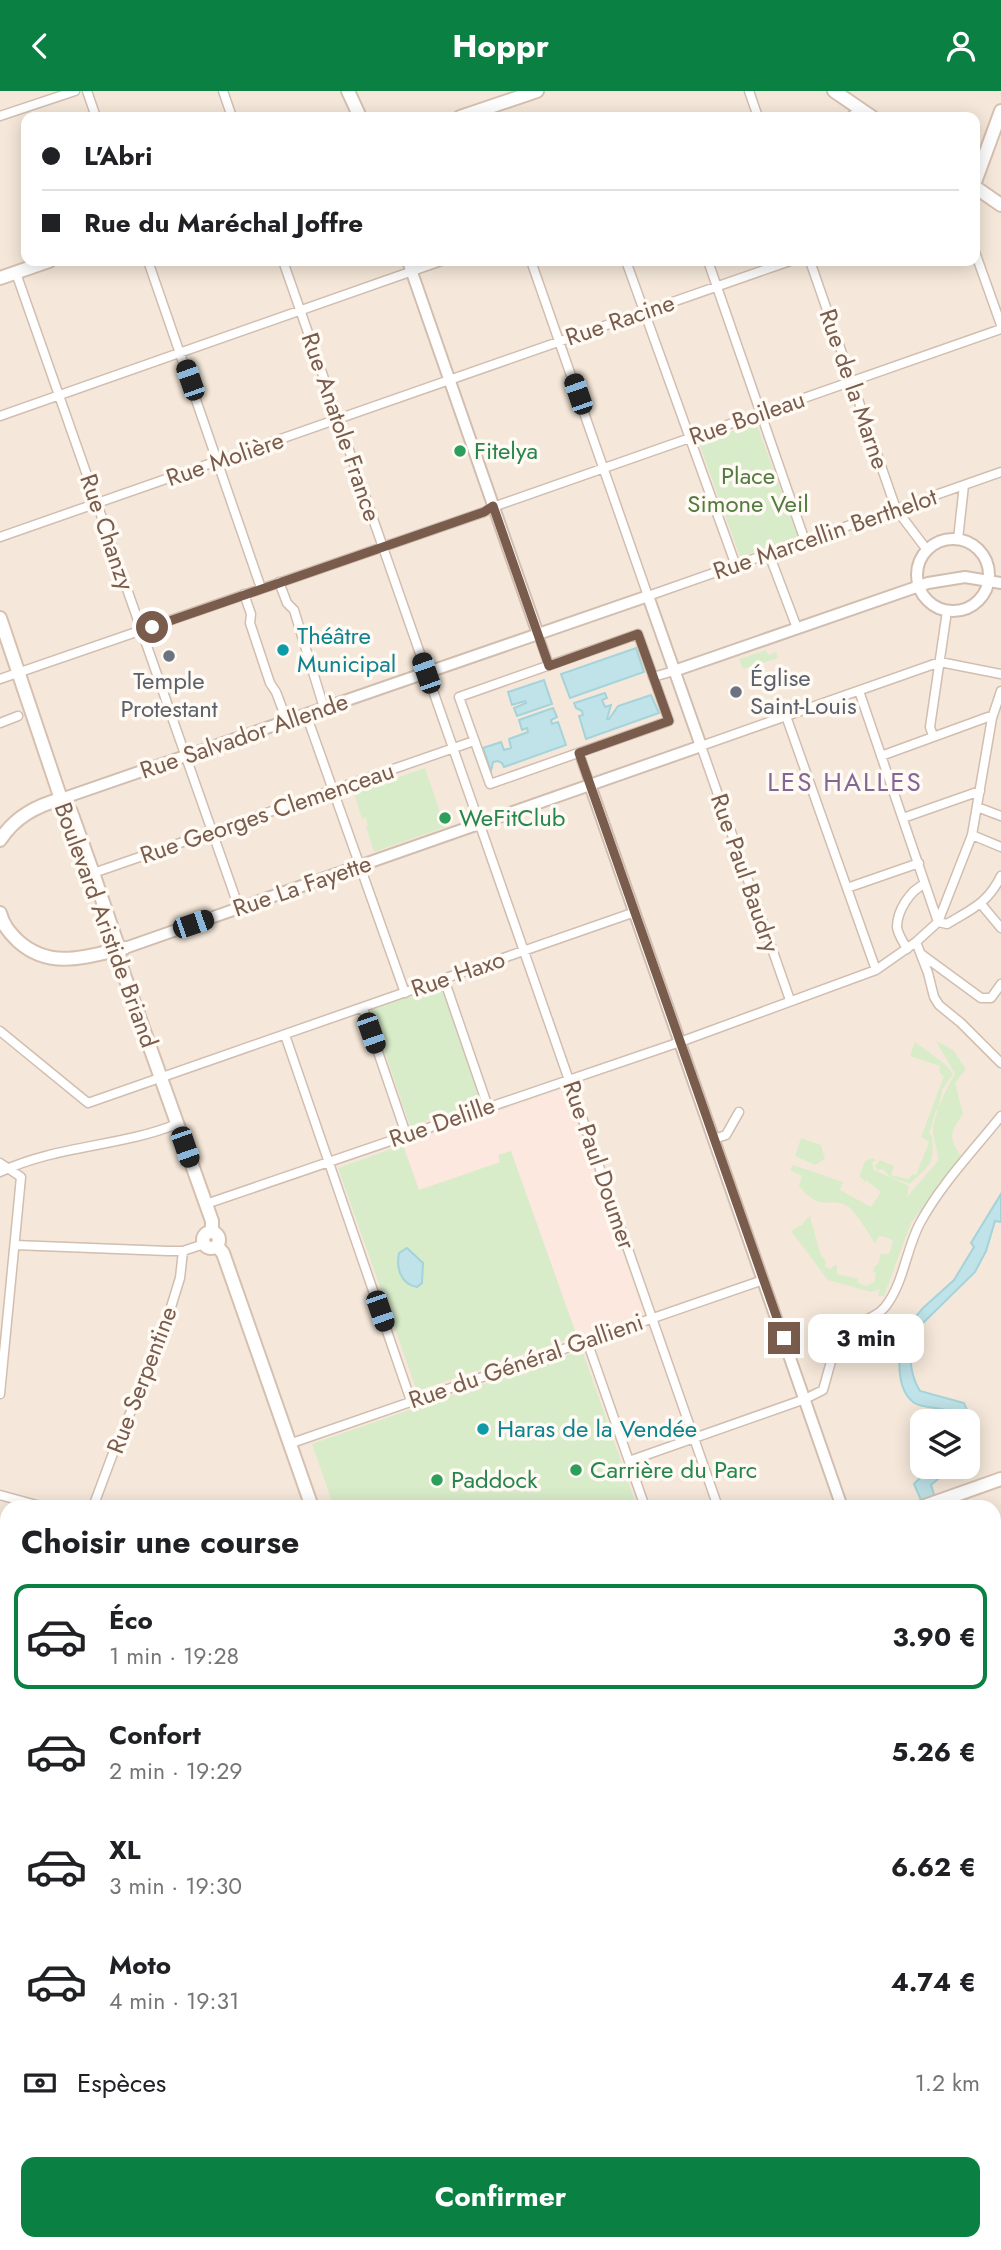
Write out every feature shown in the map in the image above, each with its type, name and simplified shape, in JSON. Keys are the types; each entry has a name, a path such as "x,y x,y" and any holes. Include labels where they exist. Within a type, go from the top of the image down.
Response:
{"main road":[{"path":"475,112 537,91"},
{"path":"838,92 864,112"},
{"path":"980,168 1001,111"},
{"path":"980,190 1001,205"},
{"path":"0,278 34,266"},
{"name":"Boulevard Aristide Briand","path":"0,618 61,799 71,812 88,875 122,949 120,963 212,1221 212,1231 219,1239 210,1245"},
{"path":"0,840 16,821 35,808 61,799"},
{"path":"1,918 8,931 20,943 40,956 83,964 110,959 120,963"},
{"path":"57,960 122,949"},
{"name":"Boulevard Aristide Briand","path":"210,1245 221,1249 309,1500"},
{"path":"941,1500 1001,1479"}],"street":[{"path":"0,116 75,91"},
{"path":"87,91 94,112"},
{"path":"223,91 230,112"},
{"path":"749,91 756,112"},
{"path":"150,266 261,588"},
{"name":"Rue Anatole France","path":"285,266 453,748"},
{"path":"0,416 300,310 410,266 549,666"},
{"path":"533,266 701,746 940,662 1001,674"},
{"path":"628,266 736,566"},
{"path":"710,266 805,541"},
{"name":"Rue Racine","path":"449,380 775,266"},
{"name":"Rue de la Marne","path":"812,266 896,509 927,550"},
{"path":"980,266 1001,327"},
{"name":"Rue Chanzy","path":"16,272 239,908"},
{"name":"Rue Boileau","path":"3,679 484,512 493,506 1001,327"},
{"name":"Rue Molière","path":"0,537 449,380"},
{"name":"Rue Marcellin Berthelot","path":"648,596 1001,472"},
{"path":"958,539 964,485"},
{"path":"958,539 973,545 985,557 989,581 983,595 971,606 947,611 930,603 919,586 918,567 927,550 941,541 958,539"},
{"path":"769,554 797,628"},
{"path":"653,677 952,577 973,577 1001,583"},
{"path":"279,582 287,603 294,610 324,708"},
{"path":"244,594 266,672 288,721"},
{"name":"Rue Salvador Allende","path":"61,799 648,596"},
{"path":"933,736 930,727 947,611"},
{"path":"638,634 669,721 490,784 459,697 549,666 638,634"},
{"path":"859,691 938,922"},
{"path":"938,922 972,835 991,722 1001,691"},
{"path":"306,715 405,993"},
{"path":"0,723 18,716"},
{"path":"786,716 876,970"},
{"path":"881,756 988,717 1001,733"},
{"name":"Rue Georges Clemenceau","path":"88,875 474,741"},
{"name":"Rue La Fayette","path":"122,949 701,746"},
{"name":"Rue Paul Baudry","path":"701,746 790,1000"},
{"name":"Rue Paul Doumer","path":"453,748 716,1500"},
{"path":"579,753 840,1500"},
{"path":"903,818 980,791"},
{"path":"977,807 1001,816"},
{"path":"972,835 1001,847"},
{"path":"847,888 919,863"},
{"path":"938,922 947,924 981,904 990,896 1001,876"},
{"path":"907,949 897,927 902,910 913,890 925,884"},
{"path":"981,904 1001,928"},
{"name":"Rue Haxo","path":"0,1031 88,1103 635,912"},
{"name":"Rue Delille","path":"206,1204 680,1042 876,970 907,949 938,922"},
{"path":"916,942 939,1005 1001,1063"},
{"path":"920,954 981,998 990,998 1001,984"},
{"path":"928,973 940,967"},
{"path":"444,979 488,1107"},
{"path":"363,1007 406,1134"},
{"path":"285,1035 411,1401"},
{"path":"714,1139 726,1135 739,1112"},
{"path":"629,1461 805,1399 823,1390 839,1333 886,1306 897,1286 918,1226 931,1203 1001,1116"},
{"path":"0,1172 36,1157 177,1124"},
{"path":"0,1163 10,1167 21,1177 0,1394"},
{"path":"15,1245 183,1251 210,1245"},
{"name":"Rue Serpentine","path":"96,1500 158,1349 180,1278 183,1251"},
{"name":"Rue du Général Gallieni","path":"289,1444 763,1280"},
{"path":"587,1341 643,1500"},
{"path":"0,1495 18,1500"}],"shaded area":[{"path":"0,91 1001,91 1001,1500 0,1500"},
{"path":"566,1088 643,1313 482,1369 403,1145"}],"green space":[{"name":"Place Simone Veil","path":"756,422 798,537 740,557 699,443"},
{"path":"766,650 768,655 776,652 778,658 743,669 739,659"},
{"path":"425,768 445,827 374,852 366,818 362,819 354,793"},
{"path":"441,985 481,1102 410,1126 370,1009"},
{"path":"936,1041 953,1050 966,1069 955,1083 963,1114 952,1135 961,1156 911,1223 884,1296 878,1296 880,1289 871,1292 828,1280 791,1231 804,1224 810,1216 820,1253 826,1262 825,1267 831,1269 834,1265 837,1266 837,1274 858,1279 857,1282 866,1286 874,1282 875,1266 881,1254 889,1254 893,1242 881,1236 875,1244 849,1207 836,1202 814,1200 799,1186 802,1176 790,1170 793,1165 843,1182 840,1190 871,1207 881,1192 866,1180 863,1185 864,1180 859,1177 865,1161 873,1158 876,1160 872,1163 874,1170 909,1186 907,1197 938,1161 933,1127 955,1074"},
{"path":"915,1042 946,1065 953,1074 942,1090 929,1134 932,1136 931,1160 910,1184 890,1177 883,1169 877,1170 875,1166 880,1160 894,1166 891,1175 909,1179 912,1174 916,1175 929,1142 921,1137 944,1076 939,1072 940,1066 910,1056"},
{"path":"801,1138 821,1145 825,1159 815,1165 795,1156"},
{"path":"403,1145 419,1190 500,1162 498,1155 511,1151 577,1336 417,1391 338,1168"},
{"name":"Haras de la Vendée","path":"582,1350 635,1500 332,1500 312,1444"}],"water":[{"path":"636,648 644,672 570,698 561,674"},
{"path":"544,680 552,704 517,716 514,708 526,703 525,701 512,705 508,692"},
{"path":"605,693 607,698 602,700 605,707 611,705 607,719 618,706 651,695 659,713 586,739 579,716 583,715 582,711 576,708 574,703"},
{"path":"553,708 557,717 551,720 552,724 558,722 566,745 504,767 498,761 493,762 491,771 483,748 501,742 504,750 511,748 509,739 528,732 527,728 522,730 519,720"},
{"path":"1001,1194 1001,1222 995,1221 986,1251 975,1272 921,1325 911,1349 911,1367 920,1391 964,1403 967,1409 941,1409 920,1405 907,1396 903,1388 900,1335 923,1308 954,1280 974,1247 971,1243"},
{"path":"407,1248 423,1263 422,1283 417,1287 403,1279 400,1274 399,1253"},
{"path":"919,1479 938,1479 931,1485 936,1500 921,1500 914,1484"}],"place":[{"name":"Fitelya","path":"460,451"},
{"name":"Théâtre Municipal","path":"283,650"},
{"name":"Temple Protestant","path":"169,656"},
{"name":"Église Saint-Louis","path":"736,692"},
{"name":"WeFitClub","path":"445,818"},
{"name":"Haras de la Vendée","path":"483,1429"},
{"name":"Carrière du Parc","path":"576,1470"},
{"name":"Paddock","path":"437,1480"}],"district":[{"name":"LES HALLES","path":"845,782"}],"route":[{"path":"152,627 484,512 493,506 549,666 638,634 669,721 579,753 784,1338"}]}
